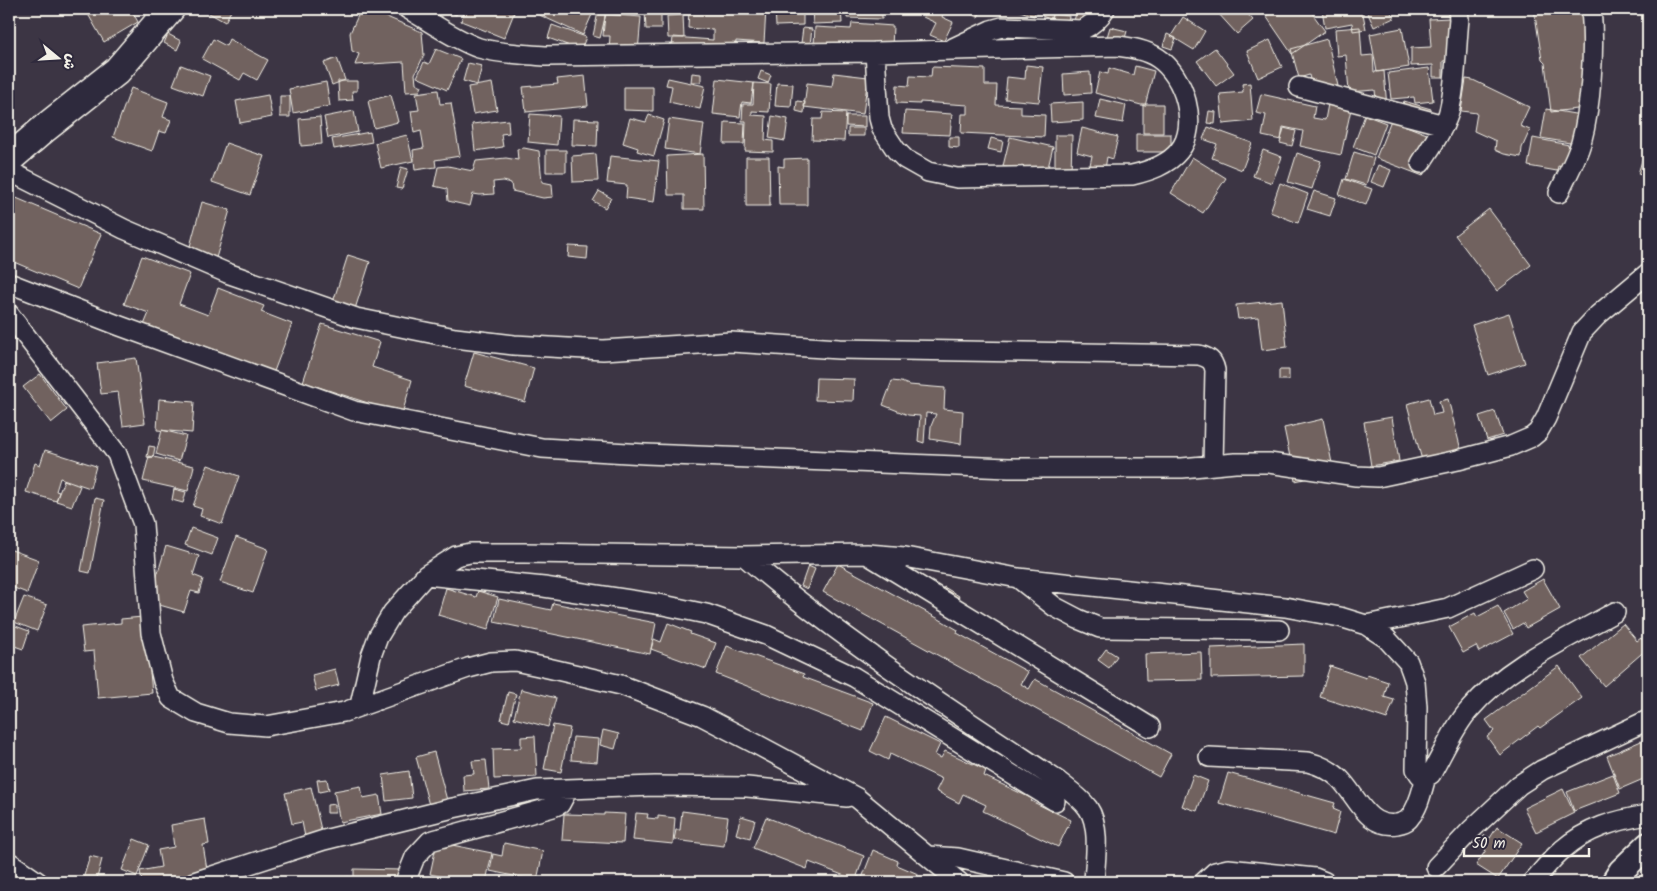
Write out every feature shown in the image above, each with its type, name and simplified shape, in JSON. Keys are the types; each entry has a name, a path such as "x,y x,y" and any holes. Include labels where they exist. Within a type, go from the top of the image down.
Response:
{"main road":[{"path":"9,159 117,71 170,9"}],"street":[{"path":"408,9 481,48 507,53 545,56 875,52 1118,46 1146,52 1159,59 1174,76 1184,92 1189,119 1184,145 1172,158 1153,170 1132,175 957,178 928,172 906,159 896,150 882,129 879,118 875,52"},
{"path":"948,50 991,30 1002,27 1082,30 1100,17 1105,9"},
{"path":"1421,163 1444,125 1448,114 1452,96 1459,19 1458,9"},
{"path":"1559,193 1581,144 1588,106 1593,45 1591,9"},
{"path":"1300,87 1444,125"},
{"path":"9,172 124,229 227,273 356,318 455,338 514,345 603,350 731,342 839,349 1200,355 1208,357 1213,362 1215,370 1213,465"},
{"path":"9,282 129,329 354,411 542,448 645,454 1009,468 1182,468 1269,463 1356,476 1378,476 1458,460 1510,446 1532,437 1538,432 1546,418 1582,332 1598,315 1648,273"},
{"path":"9,314 117,454 143,524 151,633 162,681 171,698 196,712 229,723 266,726 344,712 468,668 491,662 514,661 621,685 702,716 857,798 959,882"},
{"path":"360,705 371,656 378,637 392,612 426,575 456,556 470,553 744,556 866,554 905,557 1018,578 1284,607 1340,617 1366,625 1386,638 1408,662 1415,682 1416,769 1422,777 1426,777"},
{"path":"866,554 1150,727"},
{"path":"744,556 777,584 898,674 1058,781 1082,801 1089,809 1095,829 1094,882"},
{"path":"1366,625 1448,608 1532,569"},
{"path":"426,575 544,587 663,605 706,614 766,635 854,677 1055,801"},
{"path":"1018,578 1055,607 1100,628 1279,630"},
{"path":"1209,756 1308,762 1318,765 1339,778 1371,817 1380,823 1388,825 1401,823 1410,817 1415,810 1426,777 1431,774 1469,710 1488,690 1524,663 1615,612"},
{"path":"1436,867 1471,830 1519,785 1542,770 1648,720"},
{"path":"194,882 324,840 453,808 537,790 655,786 747,787 857,798"},
{"path":"405,882 415,857 430,841 553,807 560,804 568,789"},
{"path":"1532,882 1561,850 1588,831 1615,821 1648,815"},
{"path":"1614,882 1621,871 1648,846"},
{"path":"928,856 958,858 1064,882"},
{"path":"9,862 38,882"},
{"path":"1204,882 1215,872 1228,869 1315,878 1325,882"}],"building":[{"path":"85,9 131,9 138,22 104,42"},
{"path":"202,9 232,9 225,22"},
{"path":"361,9 368,9 422,32 424,55 415,74 416,83 422,86 420,91 406,92 404,62 355,65 359,54 352,51 350,33"},
{"path":"443,9 459,9 456,15"},
{"path":"465,9 501,9 514,13 504,38 461,21"},
{"path":"535,9 594,10 583,35 533,12"},
{"path":"638,9 661,9 661,29 646,29 645,11 638,11"},
{"path":"689,9 715,11 715,9 766,9 764,43 736,41 735,53 672,48 673,37 713,40 713,30 688,28"},
{"path":"775,9 803,9 803,25 776,26"},
{"path":"812,9 841,9 842,23 813,24"},
{"path":"847,9 882,9 882,19 847,18"},
{"path":"902,9 902,12 885,10"},
{"path":"919,9 945,9 942,17 953,22 944,41 930,35 936,23 923,17 926,12"},
{"path":"961,9 982,9 978,17"},
{"path":"1015,9 1037,9 1034,16"},
{"path":"1045,9 1055,9 1050,19 1042,16"},
{"path":"1064,9 1104,9 1096,30 1074,21 1076,13"},
{"path":"1220,9 1243,9 1253,20 1237,34 1217,12"},
{"path":"1276,9 1309,9 1325,31 1292,54 1266,16"},
{"path":"1322,9 1362,9 1366,29 1353,31 1352,23 1325,28"},
{"path":"1366,9 1389,9 1394,18 1374,27"},
{"path":"1534,9 1537,11 1537,9 1584,9 1595,107 1551,112 1545,63 1542,60"},
{"path":"598,12 606,14 600,38 593,36"},
{"path":"605,14 641,17 638,52 609,50 610,36 603,36"},
{"path":"1052,14 1069,16 1068,26 1051,23"},
{"path":"683,15 684,38 668,38 667,16"},
{"path":"1183,17 1205,31 1194,50 1171,36"},
{"path":"1450,18 1453,60 1443,61 1443,77 1433,77 1433,65 1411,66 1411,48 1431,47 1429,19"},
{"path":"852,23 893,26 892,48 814,45 815,27 851,29"},
{"path":"552,25 586,37 581,50 548,38"},
{"path":"1110,27 1127,31 1124,42 1107,37"},
{"path":"1360,27 1362,56 1373,55 1374,72 1384,71 1387,108 1377,109 1375,90 1349,92 1346,55 1337,56 1335,29"},
{"path":"803,28 812,29 810,44 801,43"},
{"path":"1402,28 1409,67 1377,72 1370,34"},
{"path":"168,34 181,41 177,50 164,43"},
{"path":"1167,34 1176,38 1172,49 1163,46"},
{"path":"213,39 226,46 229,39 268,60 257,80 244,73 240,80 202,59"},
{"path":"1327,39 1338,86 1313,92 1309,75 1299,78 1291,49"},
{"path":"1270,40 1282,67 1258,78 1247,51"},
{"path":"1215,48 1234,73 1216,86 1197,61"},
{"path":"436,49 461,59 447,90 417,77 424,62 429,64"},
{"path":"337,58 345,80 332,85 324,63"},
{"path":"468,63 482,66 477,85 463,81"},
{"path":"181,65 210,76 203,96 173,85"},
{"path":"1026,65 1043,67 1039,102 1005,99 1007,77 1025,79"},
{"path":"1135,66 1154,71 1145,106 1095,93 1100,72 1108,74 1109,68 1133,75"},
{"path":"932,67 985,69 985,85 997,85 996,105 1021,106 1021,114 1045,115 1044,137 961,133 962,114 968,114 968,105 920,102 920,104 896,103 897,85 909,86 910,76 931,77"},
{"path":"1429,68 1433,101 1415,103 1414,97 1391,99 1388,73"},
{"path":"761,71 771,75 768,83 758,79"},
{"path":"1090,72 1091,93 1064,95 1063,74"},
{"path":"692,73 701,74 701,82 691,82"},
{"path":"834,73 868,77 863,114 804,107 807,83 832,86"},
{"path":"585,76 588,106 526,112 523,87 558,84 557,79"},
{"path":"668,78 705,86 700,109 669,102 672,86 666,85"},
{"path":"717,79 754,83 751,103 742,102 740,117 713,114"},
{"path":"1466,79 1473,80 1529,107 1520,126 1530,130 1522,148 1521,157 1504,154 1495,150 1496,141 1474,131 1477,113 1461,111"},
{"path":"338,81 357,81 357,91 352,91 353,100 339,101"},
{"path":"326,82 330,106 293,113 289,89"},
{"path":"492,83 497,110 473,114 468,87"},
{"path":"754,83 771,84 769,112 752,111 752,115 766,116 765,140 773,141 773,152 745,151 746,121 742,121 743,104 753,104"},
{"path":"777,83 793,84 791,107 775,106"},
{"path":"1250,83 1253,121 1223,124 1220,94 1243,92 1242,84"},
{"path":"624,87 653,87 653,111 624,110"},
{"path":"131,88 168,102 163,117 171,120 166,133 159,131 152,151 113,137"},
{"path":"438,90 440,104 451,103 460,156 435,160 436,167 415,170 413,150 424,148 421,131 414,133 411,111 419,110 416,93"},
{"path":"1261,94 1315,106 1313,118 1325,120 1328,104 1351,109 1341,155 1300,146 1303,131 1283,127 1281,140 1262,136 1266,115 1256,113"},
{"path":"268,95 272,117 240,123 236,101"},
{"path":"391,95 398,122 374,128 368,101"},
{"path":"280,96 290,96 290,117 280,117"},
{"path":"1100,99 1126,105 1123,123 1096,118"},
{"path":"797,101 805,102 804,113 796,111"},
{"path":"1404,101 1431,109 1428,119 1401,111"},
{"path":"1083,102 1083,120 1051,122 1050,104"},
{"path":"1143,104 1163,104 1163,133 1143,133"},
{"path":"1546,109 1592,117 1587,146 1541,138"},
{"path":"354,111 358,132 328,138 324,117"},
{"path":"905,111 952,114 950,135 903,133"},
{"path":"1209,111 1216,112 1215,124 1207,123"},
{"path":"823,112 846,113 844,141 812,140 813,119 822,119"},
{"path":"530,114 559,116 557,145 528,142"},
{"path":"649,115 664,120 654,156 637,151 638,148 623,143 630,118 646,122"},
{"path":"1365,115 1386,123 1374,155 1353,147"},
{"path":"772,116 788,119 785,141 769,138"},
{"path":"846,116 865,116 865,127 846,126"},
{"path":"320,117 322,144 301,146 299,119"},
{"path":"573,119 598,120 597,146 572,145"},
{"path":"669,119 704,124 700,154 665,149"},
{"path":"508,120 509,133 501,134 503,147 475,151 472,124"},
{"path":"1391,120 1437,138 1423,176 1376,158"},
{"path":"725,122 745,123 744,144 724,144"},
{"path":"1208,127 1252,143 1242,170 1212,158 1217,144 1203,139"},
{"path":"848,128 864,128 864,136 848,136"},
{"path":"1082,128 1118,137 1113,159 1107,157 1105,169 1090,165 1092,156 1077,152"},
{"path":"1284,128 1296,131 1292,146 1280,143"},
{"path":"370,132 372,142 334,149 332,139"},
{"path":"1136,134 1171,134 1171,152 1136,152"},
{"path":"407,135 413,161 381,168 375,143"},
{"path":"1055,135 1072,135 1071,174 1055,174"},
{"path":"949,137 959,137 959,148 949,147"},
{"path":"1010,137 1053,147 1046,176 1003,166"},
{"path":"991,138 1003,141 1001,152 988,149"},
{"path":"1533,138 1569,145 1568,151 1582,154 1579,171 1558,166 1557,171 1528,166"},
{"path":"1648,140 1648,177 1638,174"},
{"path":"226,143 264,156 250,195 212,182"},
{"path":"524,148 539,151 542,182 552,184 553,197 543,198 512,191 511,183 503,181 493,182 494,194 473,194 470,206 448,201 447,189 434,186 438,167 448,166 473,171 476,161 506,158 518,160 517,149"},
{"path":"546,150 566,150 566,172 546,172"},
{"path":"1263,150 1282,157 1272,183 1253,176"},
{"path":"1354,152 1374,158 1366,185 1346,179"},
{"path":"1297,153 1321,161 1312,189 1288,182"},
{"path":"596,154 598,181 573,182 572,156"},
{"path":"703,154 704,209 684,209 684,195 668,195 667,156"},
{"path":"610,156 659,161 654,202 626,198 627,185 607,183"},
{"path":"746,157 769,157 770,206 746,206"},
{"path":"1192,157 1226,178 1203,213 1171,193"},
{"path":"807,158 807,205 779,205 778,166 784,167 784,159"},
{"path":"1378,165 1391,170 1384,187 1371,182"},
{"path":"401,167 408,169 402,189 396,188"},
{"path":"1344,179 1372,189 1366,205 1339,195"},
{"path":"1280,183 1308,194 1298,223 1270,212"},
{"path":"599,191 611,198 605,208 593,201"},
{"path":"1314,191 1336,198 1330,216 1307,209"},
{"path":"14,197 101,234 78,289 9,260 9,209"},
{"path":"202,202 230,210 216,258 189,250"},
{"path":"1489,209 1531,265 1497,291 1455,235"},
{"path":"569,246 588,247 587,259 568,257"},
{"path":"348,255 370,262 355,309 333,302"},
{"path":"142,256 190,274 179,304 208,315 218,288 264,306 261,312 292,324 273,374 144,325 149,313 124,304"},
{"path":"1282,300 1287,347 1262,350 1258,317 1238,319 1236,305"},
{"path":"1509,313 1525,363 1488,375 1472,325"},
{"path":"322,324 380,342 372,367 412,380 402,414 303,382"},
{"path":"474,352 534,368 525,402 464,386"},
{"path":"136,358 145,423 123,426 118,392 101,394 97,363"},
{"path":"1279,370 1289,370 1289,380 1279,380"},
{"path":"40,374 67,410 51,423 23,387"},
{"path":"816,378 854,379 853,401 815,400"},
{"path":"892,381 909,385 945,388 944,409 963,411 961,444 930,439 931,426 936,414 926,413 924,443 918,441 920,416 908,415 883,405"},
{"path":"1429,398 1433,415 1442,413 1439,401 1448,399 1462,454 1423,464 1407,404"},
{"path":"159,399 194,402 192,433 157,430"},
{"path":"1495,411 1503,435 1487,440 1479,416"},
{"path":"1392,417 1399,461 1371,466 1364,422"},
{"path":"1323,419 1334,473 1295,481 1284,428"},
{"path":"162,430 186,436 179,461 156,454"},
{"path":"149,446 155,447 153,458 147,457"},
{"path":"45,450 96,466 90,488 60,478 56,491 59,492 56,501 26,492 35,463 40,465"},
{"path":"149,456 194,466 188,491 143,481"},
{"path":"208,465 239,476 222,524 200,516 202,509 193,506"},
{"path":"64,480 80,486 72,506 56,501"},
{"path":"174,489 186,492 183,503 172,500"},
{"path":"95,498 104,500 90,573 81,571"},
{"path":"191,528 218,538 212,555 185,545"},
{"path":"236,537 268,549 253,593 220,582"},
{"path":"166,546 199,556 193,575 203,579 199,593 191,591 184,612 149,602"},
{"path":"9,549 39,560 27,593 9,586"},
{"path":"838,564 939,619 958,630 957,633 1028,672 1021,684 1029,689 1035,679 1171,754 1159,777 823,592"},
{"path":"808,566 815,569 807,589 801,586"},
{"path":"1543,579 1560,609 1526,628 1523,623 1513,629 1504,613 1527,599 1522,591"},
{"path":"944,587 959,596 953,607 938,599"},
{"path":"446,588 476,597 478,591 498,597 488,630 438,615"},
{"path":"24,597 47,605 37,631 14,622"},
{"path":"499,599 551,610 553,603 656,623 650,654 494,622"},
{"path":"1498,606 1513,634 1479,652 1476,646 1463,653 1449,627 1475,613 1477,617"},
{"path":"153,616 148,651 152,693 98,698 94,651 84,652 81,627 121,623 121,619"},
{"path":"668,623 691,632 690,634 716,643 706,669 651,649 654,639 661,642"},
{"path":"1623,624 1637,641 1641,638 1648,648 1604,686 1581,658"},
{"path":"13,625 29,631 23,649 9,644 9,636"},
{"path":"1304,644 1304,676 1211,678 1211,648"},
{"path":"727,646 804,674 803,677 873,703 863,731 716,674"},
{"path":"1106,649 1117,656 1109,668 1098,660"},
{"path":"1201,652 1202,680 1146,681 1145,654"},
{"path":"1330,666 1366,678 1367,675 1388,682 1384,697 1394,700 1387,719 1320,697"},
{"path":"1559,666 1582,698 1540,728 1538,726 1500,755 1487,737 1494,731 1486,720"},
{"path":"335,669 339,685 316,691 312,675"},
{"path":"521,689 556,698 548,727 514,718"},
{"path":"508,692 516,694 509,722 501,720"},
{"path":"886,717 940,744 935,755 941,758 945,751 986,770 984,776 1033,799 1031,801 1071,820 1058,847 983,811 986,805 963,794 959,803 936,791 942,779 890,754 888,760 870,751"},
{"path":"553,725 570,728 561,772 544,769"},
{"path":"603,730 619,734 615,749 600,745"},
{"path":"535,736 537,777 494,779 493,749 521,748 521,737"},
{"path":"573,737 599,739 597,762 571,760"},
{"path":"1648,738 1648,777 1620,789 1607,756"},
{"path":"434,752 448,804 430,809 416,757"},
{"path":"486,760 489,789 464,791 463,775 474,774 472,761"},
{"path":"409,771 412,798 386,801 383,775"},
{"path":"1228,773 1335,803 1333,809 1340,812 1334,835 1219,803"},
{"path":"1613,774 1620,793 1574,811 1567,792"},
{"path":"1193,775 1208,781 1197,811 1182,806"},
{"path":"327,779 329,790 319,792 317,780"},
{"path":"361,786 363,798 379,795 382,814 340,822 334,791"},
{"path":"311,787 322,834 305,837 302,822 292,824 285,793"},
{"path":"1563,789 1574,813 1536,832 1524,808"},
{"path":"335,804 335,813 327,813 327,805"},
{"path":"682,811 728,817 724,846 674,840 676,830 680,830"},
{"path":"604,813 625,814 623,843 562,840 564,814 604,815"},
{"path":"636,813 648,814 647,818 658,819 658,816 675,818 673,844 633,840"},
{"path":"741,816 755,820 750,838 736,834"},
{"path":"766,817 864,856 857,876 862,878 873,850 898,861 897,865 918,874 915,882 849,882 850,878 809,862 807,869 753,848"},
{"path":"205,819 209,844 203,845 208,876 174,882 142,882 140,871 161,867 158,850 174,847 171,825"},
{"path":"1497,827 1522,843 1498,879 1476,865 1486,850 1478,845 1484,835 1490,838"},
{"path":"134,839 149,845 137,876 122,870"},
{"path":"437,842 492,853 486,882 467,882 430,874"},
{"path":"504,843 543,851 537,881 490,871 493,854 502,856"},
{"path":"90,856 102,859 96,882 83,879"},
{"path":"354,869 401,870 401,882 354,882"},
{"path":"349,877 349,882 311,882"}]}
